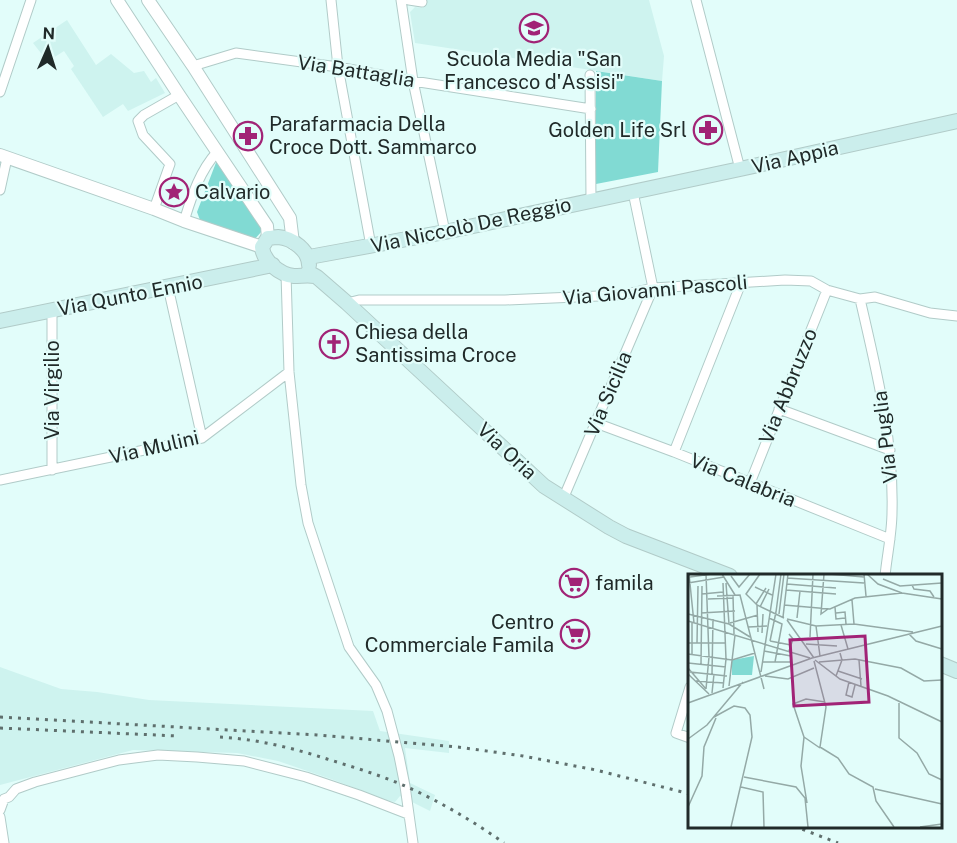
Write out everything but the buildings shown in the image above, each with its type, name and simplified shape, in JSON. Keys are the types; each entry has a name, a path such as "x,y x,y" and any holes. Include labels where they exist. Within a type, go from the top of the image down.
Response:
{"main road":[{"name":"Via Appia","path":"633,192 957,121"},
{"name":"Via Niccolò De Reggio","path":"309,257 445,232 633,192"},
{"path":"278,237 293,243 309,257 310,274 296,276 266,267 266,259 262,253 265,243 278,237"},
{"name":"Via Qunto Ennio","path":"0,321 266,267"},
{"name":"Via Oria","path":"310,274 347,303 544,486 626,536 724,574"},
{"path":"942,665 957,671"}],"street":[{"path":"0,92 31,0"},
{"path":"0,190 3,157 183,221 265,243 267,226 117,0"},
{"path":"148,0 290,218 293,243"},
{"path":"331,0 338,67 370,246"},
{"path":"401,0 413,81 445,232"},
{"path":"409,0 422,2"},
{"path":"696,0 740,169"},
{"name":"Via Battaglia","path":"193,66 236,53 591,108"},
{"path":"0,55 12,58"},
{"path":"590,75 591,200"},
{"path":"154,209 170,164 142,135 138,121 144,115 179,95"},
{"path":"183,221 194,188 207,164 218,152"},
{"path":"633,192 653,288"},
{"path":"286,274 289,372 301,485 308,522 349,647 376,685 387,711 405,786 413,843"},
{"name":"Via Giovanni Pascoli","path":"347,303 359,300 505,300 622,295 653,288 785,280 811,281 827,290 860,299 875,297 930,313 957,316"},
{"path":"674,452 741,283"},
{"path":"168,287 202,438"},
{"name":"Via Sicilia","path":"563,499 653,288"},
{"name":"Via Abbruzzo","path":"750,483 827,290"},
{"name":"Via Puglia","path":"860,299 880,390 890,450 892,513 885,574"},
{"name":"Via Virgilio","path":"51,310 52,470"},
{"name":"Via Mulini","path":"0,480 202,438 289,372"},
{"path":"779,409 890,450"},
{"name":"Via Calabria","path":"596,423 890,539"},
{"path":"688,694 676,733 688,737"},
{"path":"0,810 4,799 16,789 35,782 119,760 158,755 244,761 306,777 408,814"},
{"path":"0,817 4,843"}],"shaded area":[{"name":"Scuola Media \"San Francesco d'Assisi\"","path":"424,0 649,0 664,56 662,81 415,43 410,12 415,7 423,8"},
{"path":"67,20 96,65 111,54 134,73 144,71 151,82 156,78 165,93 128,111 123,104 103,117 71,69 74,66 64,51 50,60 47,56 44,57 33,43"},
{"path":"596,71 662,81 658,172 596,184"},
{"path":"217,160 260,225 262,231 253,241 200,220 197,212"},
{"path":"0,667 61,689 149,700 373,711 380,731 449,741 449,753 405,748 410,783 435,795 430,811 400,796 395,802 389,801 278,761 237,753 133,750 0,785"}],"railway":[{"path":"0,717 317,735 458,747 523,756 596,770 688,793"},
{"path":"0,728 178,736"},
{"path":"220,737 288,748 386,778 443,805 504,843"},
{"path":"799,828 838,843"}],"place":[{"name":"Scuola Media \"San Francesco d'Assisi\"","path":"534,28"},
{"name":"Golden Life Srl","path":"708,130"},
{"name":"Parafarmacia Della Croce Dott. Sammarco","path":"248,136"},
{"name":"Calvario","path":"174,192"},
{"name":"Chiesa della Santissima Croce","path":"334,344"},
{"name":"famila","path":"574,583"},
{"name":"Centro Commerciale Famila","path":"575,634"}]}
